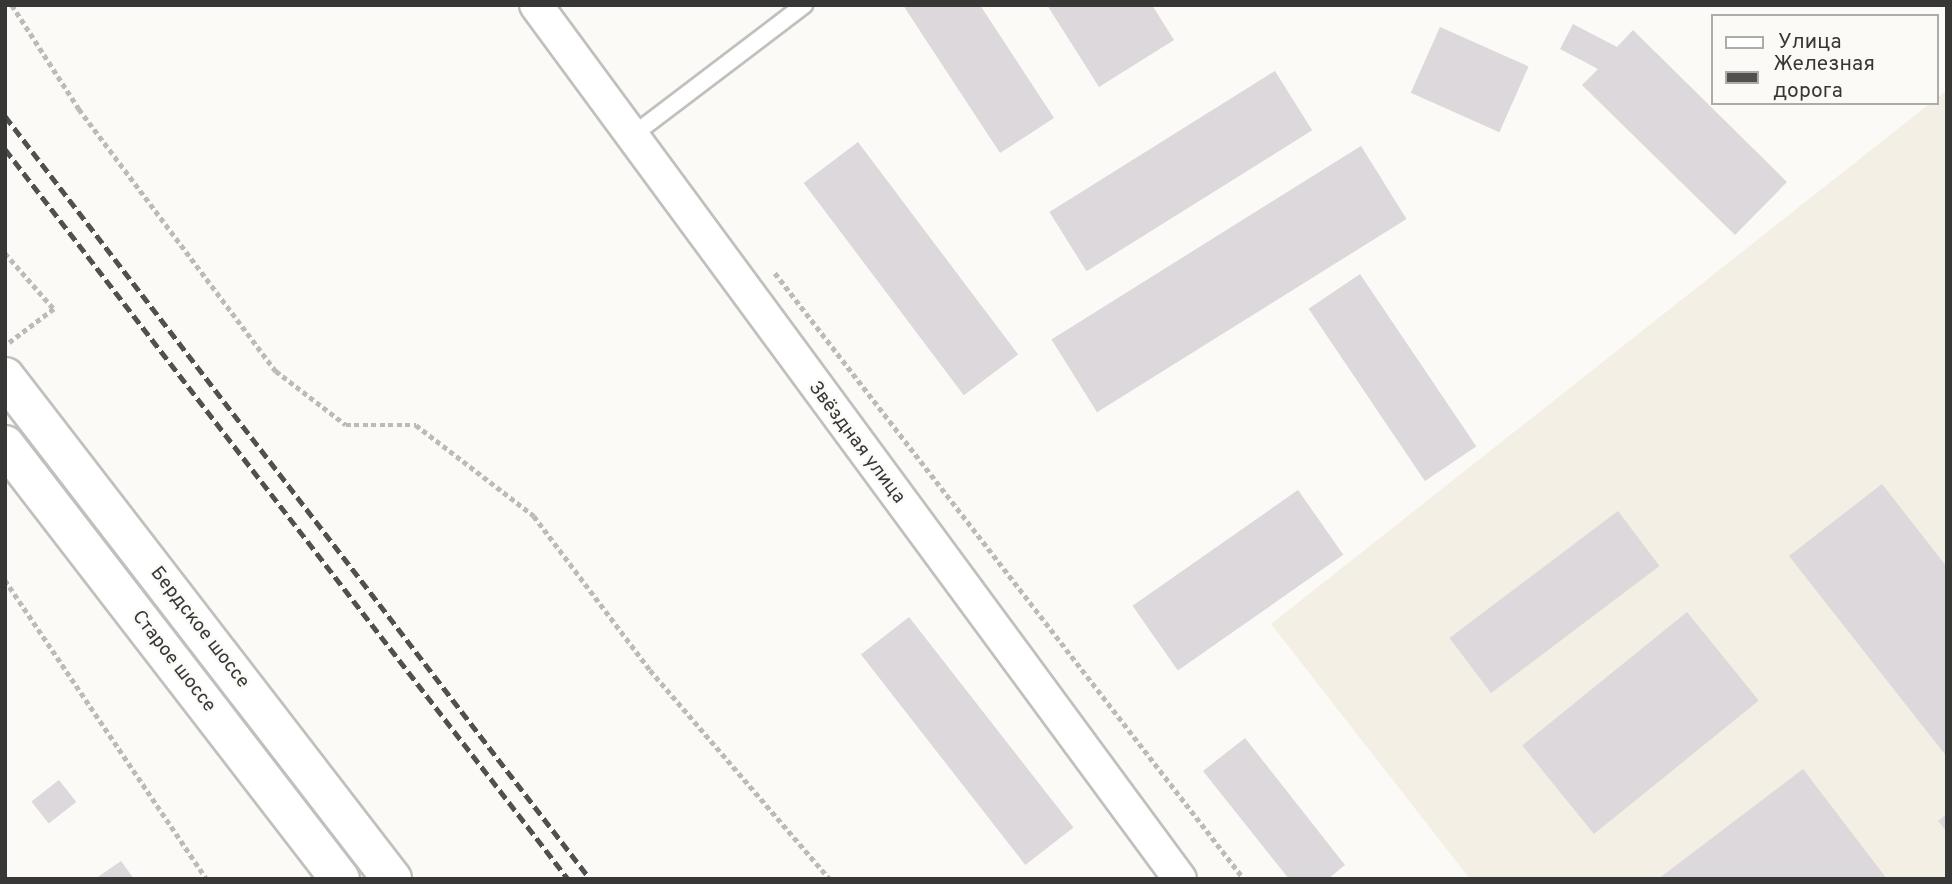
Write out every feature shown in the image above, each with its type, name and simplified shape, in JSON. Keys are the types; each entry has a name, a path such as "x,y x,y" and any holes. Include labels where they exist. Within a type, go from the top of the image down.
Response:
{"highway":[{"name":"Бердское шоссе","path":"5,377 392,879"},
{"name":"Старое шоссе","path":"5,444 340,879"}],"street":[{"name":"Звёздная улица","path":"537,5 629,138 1180,879"}],"lane":[{"path":"629,138 804,5"}],"path":[{"path":"12,5 79,109 276,371 346,425 415,425 534,516 650,670 830,879"},
{"path":"5,254 54,309 5,346"},
{"path":"769,266 1244,879"},
{"path":"5,580 207,879"}],"shaded area":[{"path":"1947,90 1947,879 1470,879 1271,624 1928,105 1938,105 1938,97"}],"building":[{"path":"903,5 980,5 1054,118 1000,153"},
{"path":"1047,5 1152,5 1174,40 1099,87"},
{"path":"1573,24 1617,47 1633,30 1787,182 1735,235 1582,85 1598,69 1560,49"},
{"path":"1440,27 1529,66 1499,132 1411,93"},
{"path":"1275,71 1312,130 1087,271 1049,212"},
{"path":"858,142 1018,354 964,395 804,183"},
{"path":"1361,146 1407,219 1097,412 1051,339"},
{"path":"1360,274 1476,446 1425,481 1309,309"},
{"path":"1882,484 1947,567 1947,757 1789,556"},
{"path":"1298,490 1343,555 1178,671 1133,606"},
{"path":"1618,511 1660,566 1491,693 1449,638"},
{"path":"1687,612 1759,701 1594,834 1522,745"},
{"path":"909,617 1073,827 1025,865 861,655"},
{"path":"1245,738 1345,865 1328,879 1289,879 1203,771"},
{"path":"1803,769 1887,879 1658,879"},
{"path":"59,780 76,802 49,824 31,802"},
{"path":"1947,814 1947,832 1938,821"},
{"path":"121,861 134,879 95,879"}],"railway":[{"path":"5,116 590,879"},
{"path":"5,149 568,879"}]}
